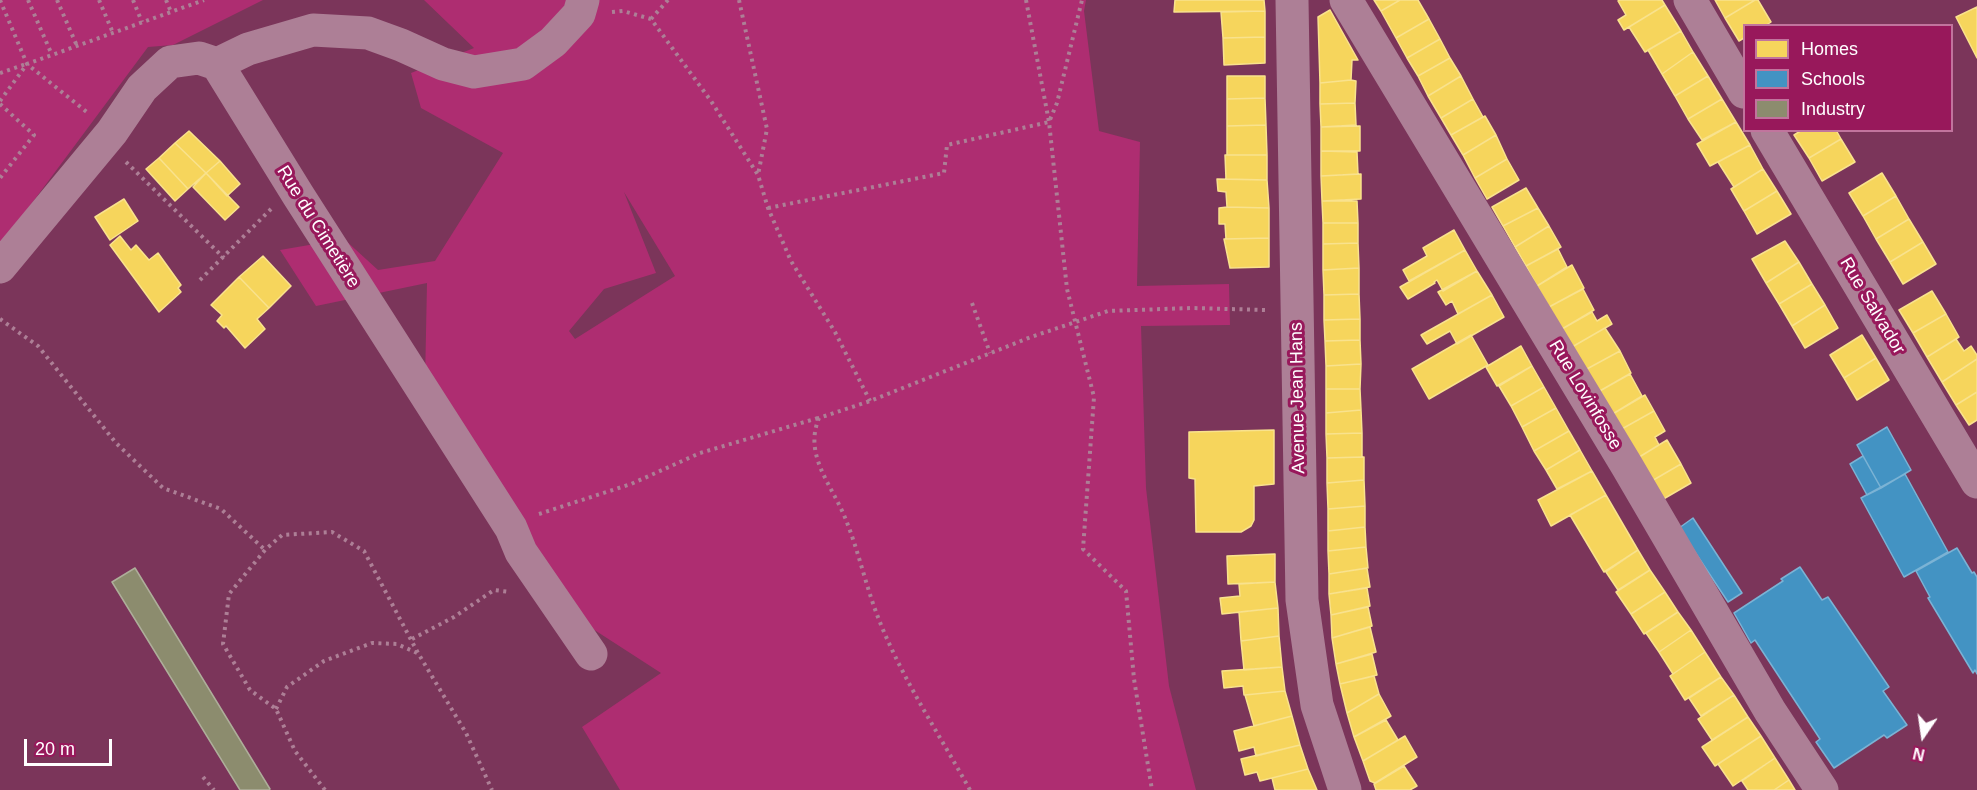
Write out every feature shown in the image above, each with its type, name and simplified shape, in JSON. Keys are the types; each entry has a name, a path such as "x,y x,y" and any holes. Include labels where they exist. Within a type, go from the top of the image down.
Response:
{"street":[{"name":"Avenue Jean Hans","path":"1292,0 1302,600 1317,705 1345,790"},
{"name":"Rue Lovinfosse","path":"1346,0 1628,466 1770,711 1822,790"},
{"path":"1690,0 1743,90"},
{"path":"0,267 107,138 142,88 170,62 199,58 217,64 248,50 313,30 368,33 443,64 474,72 524,64 553,42 581,7"},
{"name":"Rue du Cimetière","path":"217,64 292,187 511,528 521,552 591,654"},
{"name":"Rue Salvador","path":"1768,132 1977,482"}],"path":[{"path":"0,0 27,64 107,138 126,162 224,258"},
{"path":"28,0 52,55"},
{"path":"57,0 77,46"},
{"path":"99,0 113,33"},
{"path":"133,0 142,22"},
{"path":"166,0 171,12"},
{"path":"0,73 203,0"},
{"path":"651,19 668,0"},
{"path":"739,0 767,129 758,175"},
{"path":"1026,0 1049,123 1067,289 1094,397 1083,549 1126,591 1134,679 1152,790"},
{"path":"1049,123 1058,103 1082,0"},
{"path":"581,7 623,11 651,19 711,101 758,175 768,208 791,261 835,332 870,400"},
{"path":"0,178 34,135 0,103 27,64"},
{"path":"768,208 944,173 946,145 1049,123"},
{"path":"200,280 292,187"},
{"path":"972,303 990,353"},
{"path":"511,528 527,518 631,484 700,453 819,418 1108,311 1191,308 1296,311"},
{"path":"0,319 38,346 116,443 163,488 221,509 265,550"},
{"path":"819,418 814,429 817,462 846,519 876,613 903,671 970,790"},
{"path":"325,790 295,751 276,709 250,690 222,644 229,594 265,550 282,535 332,532 364,551 418,653 466,733 492,790"},
{"path":"412,639 454,617 495,591 529,594 545,588"},
{"path":"276,709 287,687 324,660 372,643 397,644 418,653"},
{"path":"203,777 213,790"}],"shaded area":[{"path":"0,0 263,0 173,45 148,47 26,211 0,242"},
{"path":"424,0 566,0 586,25 590,0 1086,0 1084,11 1099,131 1140,142 1137,286 1229,284 1230,325 1141,326 1146,488 1169,686 1196,790 620,790 582,727 661,673 579,620 425,382 427,283 316,306 280,250 344,239 378,270 435,261 503,153 421,108 411,73 474,48","holes":["624,192 675,276 575,339 569,331 604,289 656,273"]}],"building: Homes":[{"path":"1175,0 1264,0 1265,11 1174,12"},
{"path":"1374,0 1400,0 1381,11"},
{"path":"1400,0 1418,0 1429,19 1396,38 1381,11"},
{"path":"1662,0 1665,5 1624,30 1618,20 1626,15 1618,1"},
{"path":"1715,0 1755,0 1725,18"},
{"path":"1758,0 1771,22 1743,24 1743,39 1739,41 1725,18"},
{"path":"1665,5 1681,31 1645,52 1629,27"},
{"path":"1977,7 1977,58 1956,17"},
{"path":"1330,10 1358,60 1352,60 1351,80 1320,83 1318,17"},
{"path":"1265,11 1265,37 1223,38 1221,12"},
{"path":"1429,19 1440,39 1407,58 1396,38"},
{"path":"1681,31 1693,52 1662,74 1648,50"},
{"path":"1265,37 1265,63 1224,65 1223,38"},
{"path":"1440,39 1450,58 1418,76 1407,58"},
{"path":"1693,52 1708,76 1675,96 1662,74"},
{"path":"1450,58 1461,76 1428,96 1418,76"},
{"path":"1227,76 1265,76 1265,98 1227,99"},
{"path":"1461,76 1473,99 1441,118 1428,96"},
{"path":"1708,76 1722,99 1688,119 1675,96"},
{"path":"1356,81 1355,103 1320,104 1320,83"},
{"path":"1265,98 1266,125 1227,126 1227,99"},
{"path":"1473,99 1483,117 1451,135 1441,118"},
{"path":"1722,99 1736,122 1702,140 1688,119"},
{"path":"1355,103 1356,125 1321,127 1320,104"},
{"path":"1485,116 1496,135 1463,155 1451,135"},
{"path":"1736,122 1750,145 1710,166 1697,144"},
{"path":"1266,125 1267,155 1227,155 1227,126"},
{"path":"1360,126 1360,151 1321,151 1321,127"},
{"path":"189,131 220,161 206,173 175,143"},
{"path":"1799,132 1837,132 1841,139 1809,158 1794,135"},
{"path":"1496,135 1507,159 1475,178 1463,155"},
{"path":"1841,139 1855,162 1822,181 1809,158"},
{"path":"175,143 206,173 188,189 159,158"},
{"path":"1750,145 1763,169 1734,187 1718,162"},
{"path":"1321,151 1357,152 1358,174 1321,176"},
{"path":"1225,155 1267,155 1267,180 1226,179"},
{"path":"159,158 188,189 175,201 146,169"},
{"path":"1507,159 1519,180 1487,199 1475,178"},
{"path":"220,161 240,184 227,196 206,173"},
{"path":"1763,169 1777,191 1744,211 1731,189"},
{"path":"206,173 239,207 225,220 193,187"},
{"path":"1882,173 1896,196 1863,216 1849,193"},
{"path":"1361,174 1361,199 1322,201 1321,176"},
{"path":"1217,179 1267,180 1269,208 1227,207 1226,192 1218,191"},
{"path":"1526,188 1538,208 1503,226 1492,207"},
{"path":"1777,191 1791,214 1757,234 1744,211"},
{"path":"1896,196 1909,219 1876,239 1863,216"},
{"path":"124,199 138,221 110,240 95,217"},
{"path":"1322,201 1357,201 1358,223 1323,223"},
{"path":"1219,208 1269,208 1269,238 1226,239 1225,224 1219,224"},
{"path":"1538,208 1549,226 1515,247 1503,226"},
{"path":"1909,219 1923,242 1890,262 1876,239"},
{"path":"1323,223 1358,223 1358,243 1323,244"},
{"path":"1549,226 1561,247 1526,266 1515,247"},
{"path":"1454,230 1465,250 1409,281 1403,270 1427,256 1423,248"},
{"path":"120,236 131,250 136,245 149,260 158,253 181,285 178,288 181,292 159,312 110,245"},
{"path":"1269,238 1269,267 1230,268 1224,239"},
{"path":"1785,241 1799,262 1766,283 1752,259"},
{"path":"1923,242 1936,264 1903,284 1890,262"},
{"path":"1358,243 1359,268 1323,270 1323,244"},
{"path":"1558,249 1567,267 1537,286 1526,266"},
{"path":"1465,250 1477,271 1443,291 1437,280 1408,299 1400,287"},
{"path":"263,256 291,286 269,308 239,277"},
{"path":"1799,262 1812,284 1779,304 1766,283"},
{"path":"1572,265 1584,288 1549,307 1537,286"},
{"path":"1359,268 1359,294 1324,295 1323,270"},
{"path":"1477,271 1492,295 1458,314 1452,301 1446,305 1438,292"},
{"path":"239,277 269,308 257,319 265,329 245,348 226,326 224,328 217,321 222,315 211,305"},
{"path":"1812,284 1825,305 1792,326 1779,304"},
{"path":"1583,289 1594,310 1562,329 1549,307"},
{"path":"1932,291 1946,314 1913,333 1899,310"},
{"path":"1359,294 1360,319 1324,320 1324,295"},
{"path":"1492,295 1504,317 1457,344 1450,331 1427,344 1421,335"},
{"path":"1825,305 1838,328 1805,348 1792,326"},
{"path":"1592,312 1597,321 1607,315 1612,324 1572,347 1562,329"},
{"path":"1946,314 1959,337 1927,357 1913,333"},
{"path":"1360,319 1360,340 1325,341 1324,320"},
{"path":"1605,328 1620,351 1585,370 1572,347"},
{"path":"1471,335 1488,365 1429,399 1412,369"},
{"path":"1862,335 1876,358 1844,378 1830,355"},
{"path":"1956,339 1964,351 1971,346 1977,359 1942,382 1927,357"},
{"path":"1360,340 1361,364 1326,366 1325,341"},
{"path":"1521,346 1532,366 1497,386 1486,367"},
{"path":"1620,351 1631,373 1598,392 1585,370"},
{"path":"1876,358 1889,380 1857,400 1844,378"},
{"path":"1977,359 1977,392 1956,405 1942,382"},
{"path":"1361,364 1360,389 1326,389 1326,366"},
{"path":"1532,366 1544,387 1511,406 1499,386"},
{"path":"1630,374 1642,396 1611,415 1598,392"},
{"path":"1544,387 1556,408 1522,427 1511,406"},
{"path":"1326,389 1360,389 1361,410 1326,413"},
{"path":"1977,392 1977,420 1969,425 1956,405"},
{"path":"1645,395 1654,411 1620,430 1611,415"},
{"path":"1556,408 1569,431 1534,451 1522,427"},
{"path":"1361,410 1362,433 1326,434 1326,413"},
{"path":"1654,411 1665,431 1655,437 1659,445 1636,459 1620,430"},
{"path":"1274,430 1274,484 1254,486 1254,520 1251,526 1241,532 1196,532 1195,479 1189,478 1189,432"},
{"path":"1569,431 1580,450 1546,470 1534,451"},
{"path":"1362,433 1362,457 1327,458 1326,434"},
{"path":"1667,440 1681,464 1650,482 1636,459"},
{"path":"1580,450 1592,471 1557,489 1546,470"},
{"path":"1364,457 1364,480 1327,483 1327,458"},
{"path":"1681,464 1691,483 1660,501 1650,482"},
{"path":"1592,471 1606,495 1551,526 1538,500"},
{"path":"1364,480 1365,506 1328,509 1327,483"},
{"path":"1606,495 1638,550 1604,572 1570,515"},
{"path":"1365,506 1365,527 1328,531 1328,509"},
{"path":"1365,527 1366,547 1328,551 1328,531"},
{"path":"1366,547 1368,568 1329,574 1328,551"},
{"path":"1638,550 1650,570 1618,590 1606,572"},
{"path":"1275,554 1275,582 1228,584 1227,556"},
{"path":"1367,568 1370,587 1329,594 1329,574"},
{"path":"1650,570 1665,592 1631,614 1616,592"},
{"path":"1275,582 1278,608 1222,614 1220,598 1240,596 1239,584"},
{"path":"1367,588 1370,606 1331,615 1329,594"},
{"path":"1665,592 1678,612 1644,634 1631,614"},
{"path":"1368,607 1372,626 1332,638 1331,615"},
{"path":"1278,608 1279,636 1241,641 1239,612"},
{"path":"1678,612 1691,630 1659,652 1646,633"},
{"path":"1370,627 1376,652 1336,664 1332,638"},
{"path":"1691,630 1705,652 1673,674 1659,652"},
{"path":"1279,636 1282,667 1244,670 1241,641"},
{"path":"1705,652 1721,677 1685,700 1670,676"},
{"path":"1372,654 1377,675 1340,684 1336,664"},
{"path":"1282,667 1285,691 1244,695 1243,686 1224,688 1222,671"},
{"path":"1374,676 1379,694 1347,713 1340,684"},
{"path":"1721,677 1734,695 1701,716 1689,698"},
{"path":"1285,691 1292,716 1254,726 1245,695"},
{"path":"1379,694 1391,716 1354,737 1347,713"},
{"path":"1734,695 1748,717 1712,740 1698,719"},
{"path":"1292,716 1300,745 1256,756 1254,747 1239,751 1234,731"},
{"path":"1748,717 1761,736 1715,766 1702,747"},
{"path":"1386,720 1398,740 1363,761 1354,737"},
{"path":"1405,736 1417,757 1375,783 1370,781 1363,761"},
{"path":"1761,736 1775,758 1733,786 1718,764"},
{"path":"1300,745 1308,769 1260,781 1257,772 1245,775 1241,759"},
{"path":"1775,758 1789,780 1774,790 1748,790 1742,781"},
{"path":"1404,766 1417,786 1410,790 1376,790 1374,784"},
{"path":"1308,769 1317,790 1275,790 1272,778"},
{"path":"1789,780 1795,790 1774,790"}],"building: Schools":[{"path":"1887,427 1911,470 1881,488 1857,445"},
{"path":"1863,456 1881,488 1867,495 1850,464"},
{"path":"1905,474 1948,552 1904,577 1861,498"},
{"path":"1693,518 1742,593 1728,602 1679,528"},
{"path":"1957,548 1972,573 1974,572 1977,577 1977,674 1975,670 1973,673 1928,598 1930,597 1916,571"},
{"path":"1800,567 1822,600 1828,597 1889,687 1883,691 1907,725 1887,738 1884,735 1834,768 1816,742 1820,739 1755,640 1751,643 1734,613"}],"building: Industry":[{"path":"135,568 269,790 240,790 112,582"}]}
